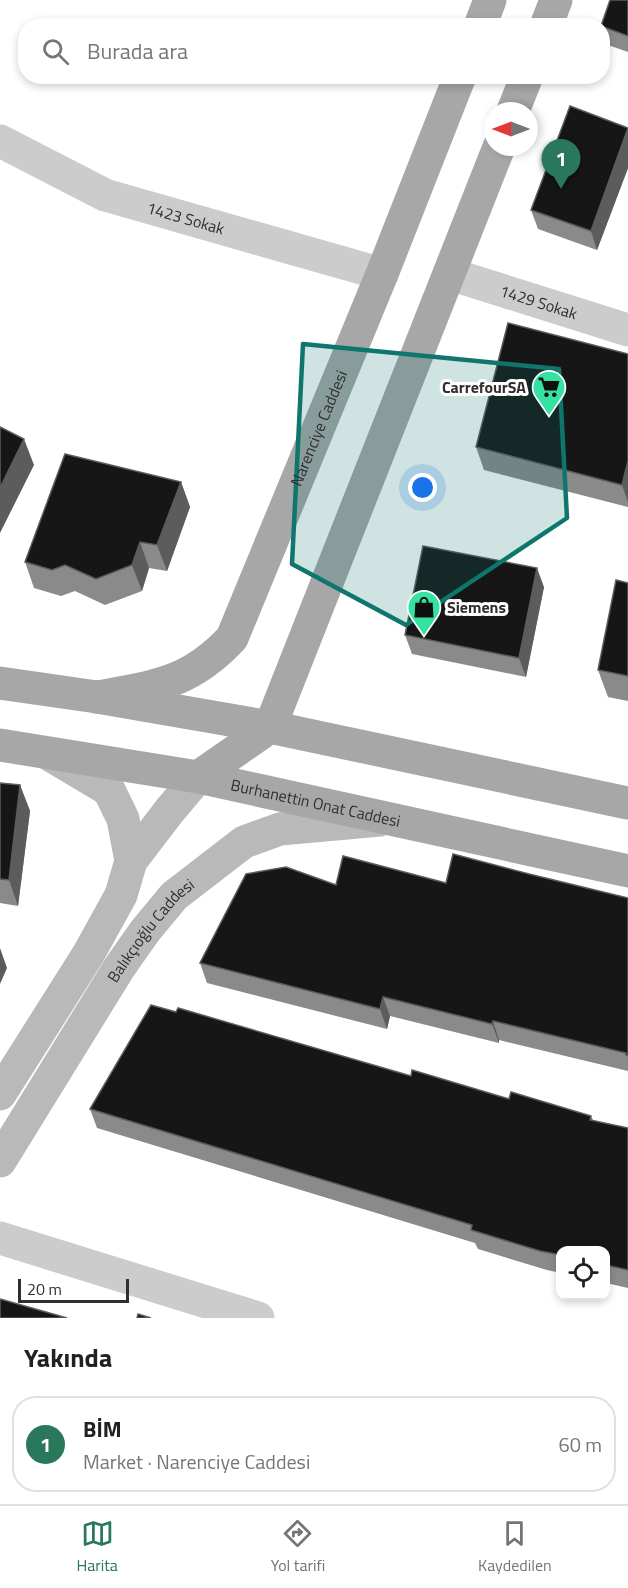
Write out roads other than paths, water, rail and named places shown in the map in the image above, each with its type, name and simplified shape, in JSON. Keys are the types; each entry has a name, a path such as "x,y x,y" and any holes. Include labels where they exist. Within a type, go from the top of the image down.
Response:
{"main road":[{"path":"483,18 490,0"},
{"path":"549,18 556,0"},
{"name":"Narenciye Caddesi","path":"97,697 166,684 198,669 232,638 382,274 457,84"},
{"path":"517,102 524,84"},
{"path":"198,777 270,727 496,156"},
{"path":"0,683 270,727 628,803"},
{"name":"Burhanettin Onat Caddesi","path":"0,746 198,777 628,871"}],"street":[{"name":"1423 Sokak","path":"0,141 105,195 382,274"},
{"name":"1429 Sokak","path":"450,274 628,330"},
{"path":"45,752 108,790 123,819 131,861"},
{"path":"0,1094 94,943 121,895 131,861 198,777"},
{"name":"Balıkçıoğlu Caddesi","path":"0,1161 119,968 174,896 244,842 280,829 388,819"},
{"path":"0,1238 258,1318"}],"place":[{"name":"BİM","path":"561,189"},
{"name":"CarrefourSA","path":"549,416"},
{"name":"Siemens","path":"424,636"}]}
